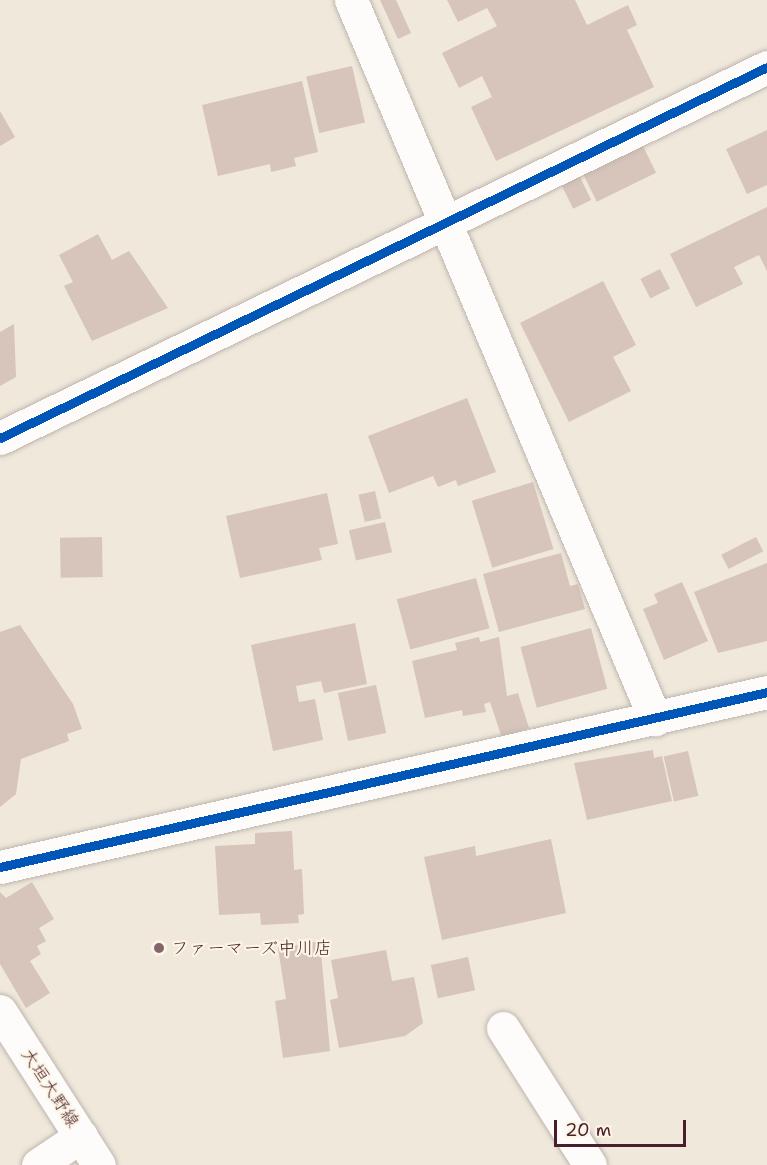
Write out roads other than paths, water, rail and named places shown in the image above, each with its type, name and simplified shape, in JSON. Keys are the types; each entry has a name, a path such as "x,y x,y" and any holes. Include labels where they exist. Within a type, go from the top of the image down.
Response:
{"street":[{"path":"351,0 442,225 655,719"},
{"path":"0,438 767,67"},
{"path":"0,867 767,692"},
{"name":"大垣大野線","path":"0,1011 99,1165"},
{"path":"503,1028 590,1165"},
{"path":"38,1165 81,1136"}],"place":[{"name":"ファーマーズ中川店","path":"159,948"}]}
